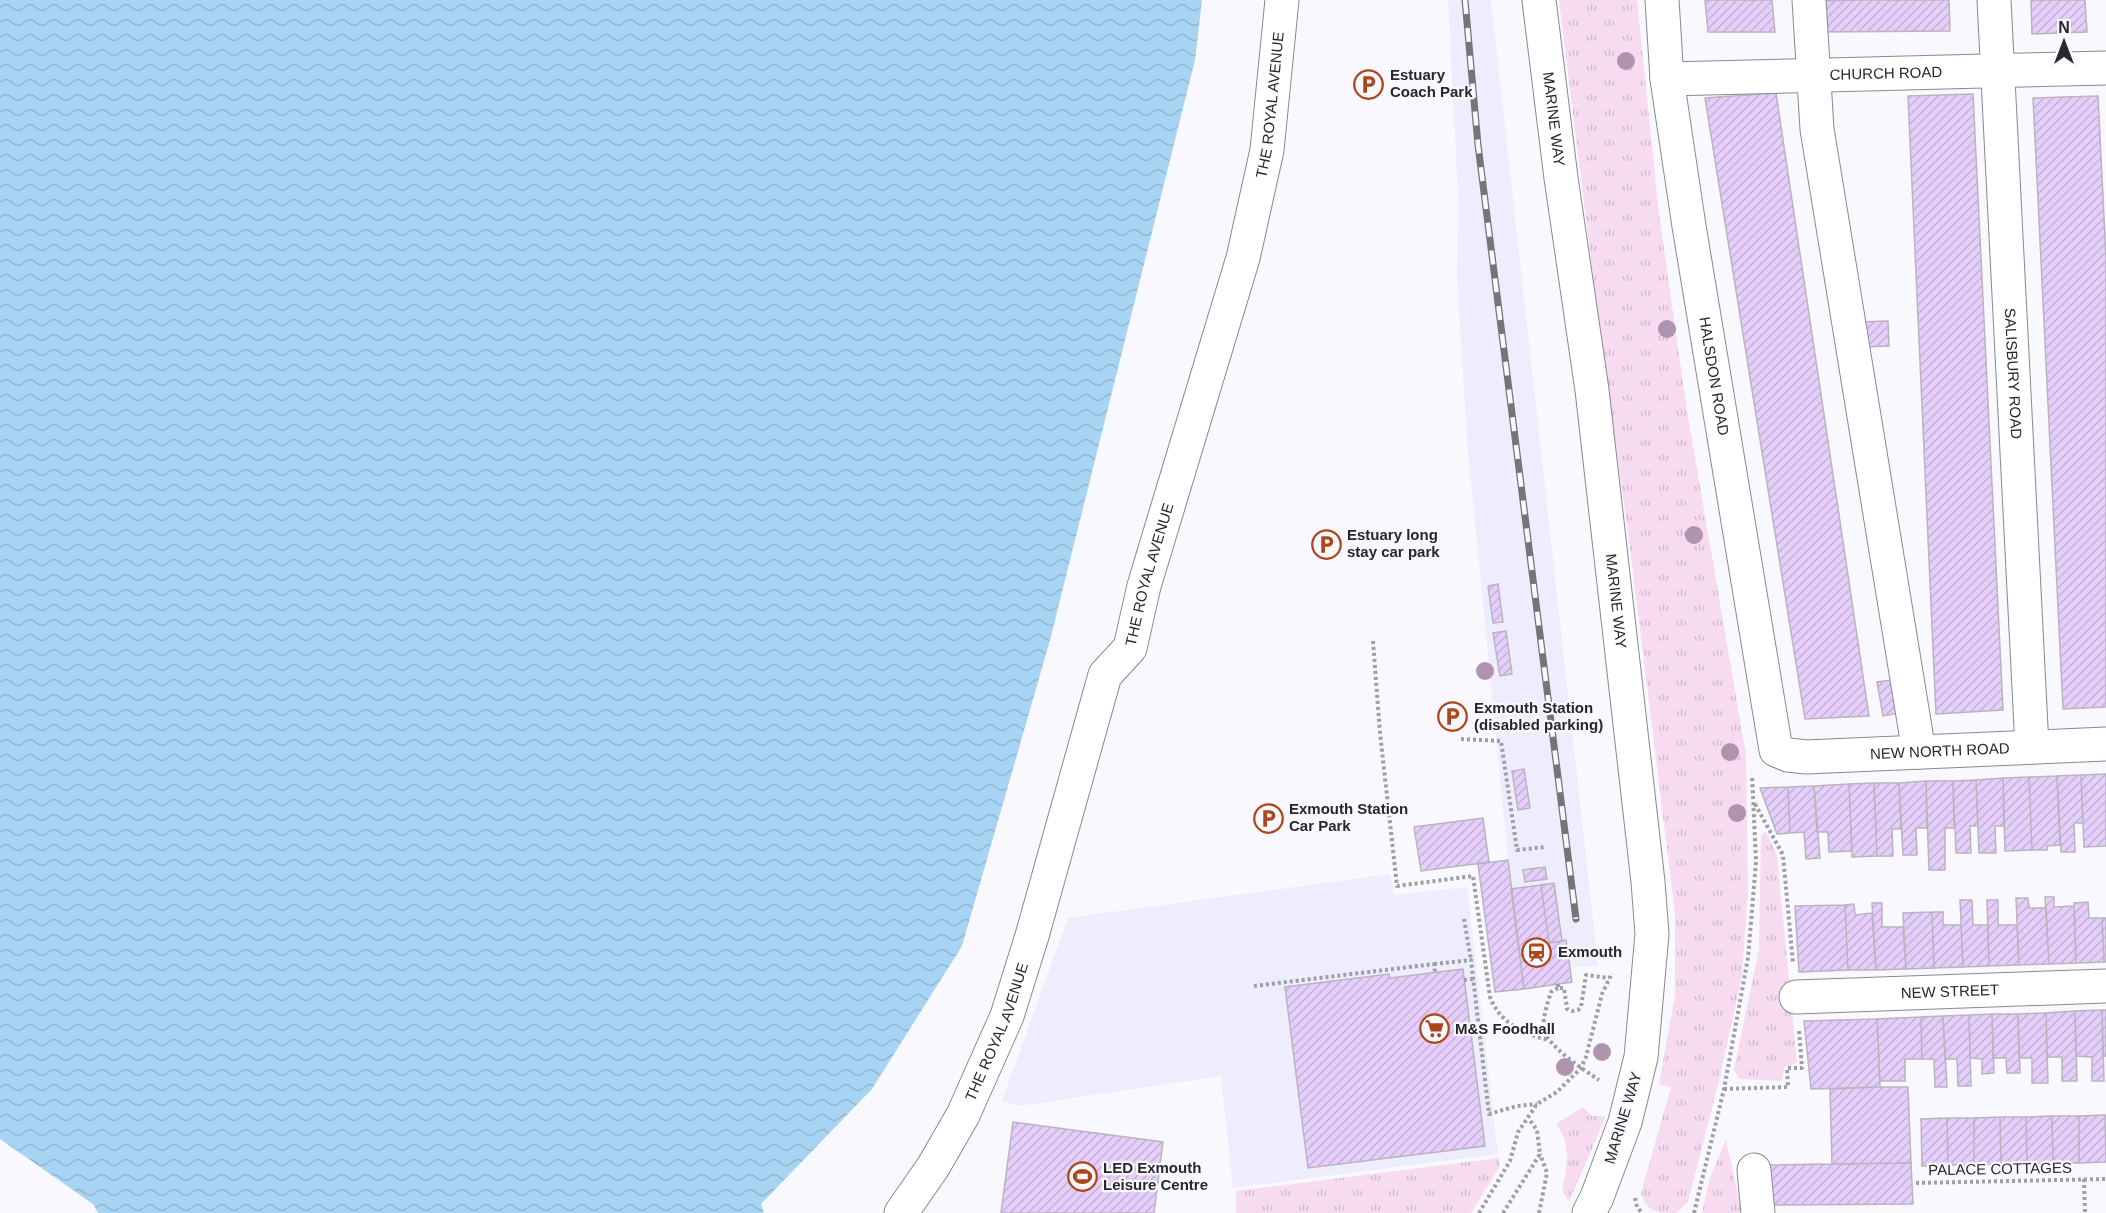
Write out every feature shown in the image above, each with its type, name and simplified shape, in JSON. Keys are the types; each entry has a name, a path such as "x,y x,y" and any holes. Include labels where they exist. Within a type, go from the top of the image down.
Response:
{"main road":[{"name":"MARINE WAY","path":"1539,0 1561,178 1592,390 1652,934 1639,1067 1625,1122 1594,1208"},
{"name":"HALSDON ROAD","path":"1662,0 1667,79 1689,226 1776,750"},
{"path":"1809,0 1817,129 1919,752"},
{"name":"SALISBURY ROAD","path":"1994,0 2032,747"},
{"name":"THE ROYAL AVENUE","path":"901,1213 933,1167 963,1115 1007,1016 1032,936 1105,675 1130,648 1144,586 1242,258 1267,150 1281,5"},
{"name":"CHURCH ROAD","path":"1667,79 2106,68"},
{"name":"NEW NORTH ROAD","path":"1776,750 1788,755 1806,757 2106,744"},
{"name":"NEW STREET","path":"1796,997 2106,986"},
{"path":"1754,1170 1758,1213"}],"path":[{"path":"1373,641 1380,733 1397,886 1473,876 1490,997 1494,1006 1504,1018 1526,1034 1548,1040 1581,1068"},
{"path":"1461,739 1501,741 1517,850 1545,847"},
{"path":"1694,1213 1724,1089 1748,958 1756,862 1752,771"},
{"path":"1464,920 1471,960 1489,1114 1517,1106 1538,1104"},
{"path":"1254,986 1471,960"},
{"path":"1434,964 1435,972"},
{"path":"1548,1040 1544,1028 1551,992 1558,986 1564,988 1567,1009 1578,1010 1581,1006 1586,975 1609,978"},
{"path":"1464,980 1473,979"},
{"path":"1479,1213 1510,1161 1518,1132 1538,1104 1557,1092 1581,1068 1586,1057 1602,994"},
{"path":"1529,1119 1538,1130 1540,1154 1547,1173 1539,1213"},
{"path":"1503,1213 1540,1154"},
{"name":"PALACE COTTAGES","path":"2084,1179 2085,1213"},
{"name":"PALACE COTTAGES","path":"1916,1183 2106,1179"}],"shaded area":[{"path":"1448,0 1491,0 1598,966 1570,967 1572,982 1511,889 1468,451 1457,279 1458,193"},
{"path":"1390,874 1394,895 1467,887 1498,1154 1233,1188 1221,1076 1019,1106 1002,1101 1068,918"}],"green space":[{"path":"1559,0 1637,0 1659,214 1687,411 1746,755 1748,890 1742,975 1719,1081 1688,1202 1676,1213 1663,1213 1650,1208 1641,1193 1671,1087 1659,1084 1675,995 1675,913"},
{"path":"1766,832 1777,855 1797,1063 1784,1067 1782,1081 1739,1079 1734,1069 1759,949 1761,838"},
{"path":"1583,1107 1592,1116 1606,1116 1569,1202 1562,1190 1567,1164 1566,1147 1556,1124"},
{"path":"1726,1140 1742,1213 1702,1213 1709,1180"},
{"path":"1499,1158 1500,1166 1471,1213 1236,1213 1236,1191"}],"water":[{"path":"0,0 1202,0 1195,60 1050,640 962,946 872,1089 761,1204 764,1213 98,1213 93,1204 0,1139"}],"building":[{"path":"1705,0 1772,0 1775,32 1708,32"},
{"path":"1949,0 1950,31 1818,32 1817,1"},
{"path":"2031,0 2085,0 2087,32 2032,34"},
{"path":"1776,93 1869,716 1805,719 1705,98"},
{"path":"1973,94 2003,710 1936,714 1908,96"},
{"path":"2098,96 2106,258 2106,707 2063,709 2033,98"},
{"path":"1888,321 1889,346 1861,347 1859,322"},
{"path":"1498,584 1503,622 1493,623 1488,586"},
{"path":"1506,631 1512,674 1500,676 1493,633"},
{"path":"1900,679 1906,712 1883,716 1877,682"},
{"path":"1524,769 1530,808 1518,810 1512,771"},
{"path":"2106,774 2106,846 2084,847 2081,775"},
{"path":"2081,775 2083,823 2074,823 2075,852 2061,852 2057,776"},
{"path":"2057,776 2060,845 2047,846 2047,850 2032,850 2029,777"},
{"path":"2029,777 2032,850 2005,851 2003,778"},
{"path":"2003,778 2004,826 1995,826 1996,853 1979,853 1976,780"},
{"path":"1976,780 1978,826 1970,826 1971,853 1956,853 1953,781"},
{"path":"1926,781 1953,781 1954,828 1945,828 1945,870 1929,870"},
{"path":"1926,781 1927,828 1916,828 1917,855 1903,855 1899,783"},
{"path":"1874,783 1899,783 1901,829 1892,829 1893,856 1877,856"},
{"path":"1874,783 1877,856 1852,857 1849,784"},
{"path":"1849,784 1852,851 1829,852 1828,832 1817,832 1814,786"},
{"path":"1814,786 1820,858 1806,859 1804,832 1790,833 1788,787"},
{"path":"1788,787 1790,833 1777,834 1760,788"},
{"path":"1483,818 1489,862 1421,871 1414,827"},
{"path":"1508,860 1524,989 1495,992 1478,864"},
{"path":"1545,867 1547,879 1525,882 1523,870"},
{"path":"1554,883 1562,941 1549,943 1541,885"},
{"path":"1541,885 1549,943 1566,940 1572,982 1524,989 1511,889"},
{"path":"2045,897 2054,897 2054,907 2074,906 2076,963 2049,964"},
{"path":"2016,898 2028,898 2029,908 2046,908 2049,964 2019,965"},
{"path":"1960,900 1972,900 1973,925 1988,925 1989,966 1963,967"},
{"path":"1987,900 1998,900 1998,925 2017,925 2019,965 1989,966"},
{"path":"2088,902 2089,918 2102,918 2104,962 2076,963 2074,903"},
{"path":"1872,903 1882,903 1882,927 1903,927 1906,969 1876,970"},
{"path":"1854,904 1855,915 1872,913 1876,970 1848,970 1845,905"},
{"path":"1845,905 1848,970 1799,972 1795,906"},
{"path":"1932,912 1943,912 1943,925 1961,925 1963,967 1934,968"},
{"path":"1932,912 1934,968 1906,969 1903,913"},
{"path":"2102,918 2106,918 2106,962 2104,962"},
{"path":"1463,969 1485,1146 1308,1168 1285,987 1389,974 1390,978"},
{"path":"2102,1010 2106,1010 2106,1056 2103,1056"},
{"path":"2102,1010 2104,1081 2092,1081 2092,1057 2076,1056 2075,1011"},
{"path":"2075,1011 2077,1081 2062,1081 2062,1057 2047,1057 2046,1013"},
{"path":"2046,1013 2048,1083 2032,1083 2032,1058 2019,1058 2018,1014"},
{"path":"1992,1014 2018,1014 2020,1073 2007,1073 2006,1058 1993,1058"},
{"path":"1992,1014 1994,1073 1982,1074 1982,1059 1970,1058 1969,1015"},
{"path":"1969,1015 1971,1086 1958,1086 1957,1059 1945,1059 1943,1016"},
{"path":"1943,1016 1947,1087 1935,1087 1934,1059 1922,1059 1921,1017"},
{"path":"1921,1017 1922,1059 1905,1059 1905,1081 1880,1081 1877,1019"},
{"path":"1877,1019 1880,1087 1811,1089 1804,1021"},
{"path":"1908,1087 1911,1163 1832,1164 1830,1089"},
{"path":"2105,1115 2106,1162 2079,1163 2079,1116"},
{"path":"2052,1116 2079,1116 2079,1163 2053,1163"},
{"path":"2052,1116 2053,1163 2027,1164 2026,1117"},
{"path":"2000,1117 2026,1117 2027,1164 2001,1164"},
{"path":"2000,1117 2001,1164 1974,1165 1974,1118"},
{"path":"1947,1118 1948,1165 1922,1166 1921,1119"},
{"path":"1947,1118 1974,1118 1974,1165 1948,1165"},
{"name":"LED Exmouth Leisure Centre","path":"1013,1122 1163,1142 1154,1213 1001,1213"},
{"path":"1911,1163 1913,1204 1767,1205 1762,1165"}],"railway":[{"path":"1465,0 1478,145 1576,919"}],"place":[{"name":"Estuary Coach Park","path":"1369,84"},
{"name":"Estuary long stay car park","path":"1326,544"},
{"name":"Exmouth Station (disabled parking)","path":"1453,717"},
{"name":"Exmouth Station Car Park","path":"1268,818"},
{"name":"Exmouth","path":"1537,952"},
{"name":"M&S Foodhall","path":"1434,1029"},
{"name":"LED Exmouth Leisure Centre","path":"1082,1177"}]}
